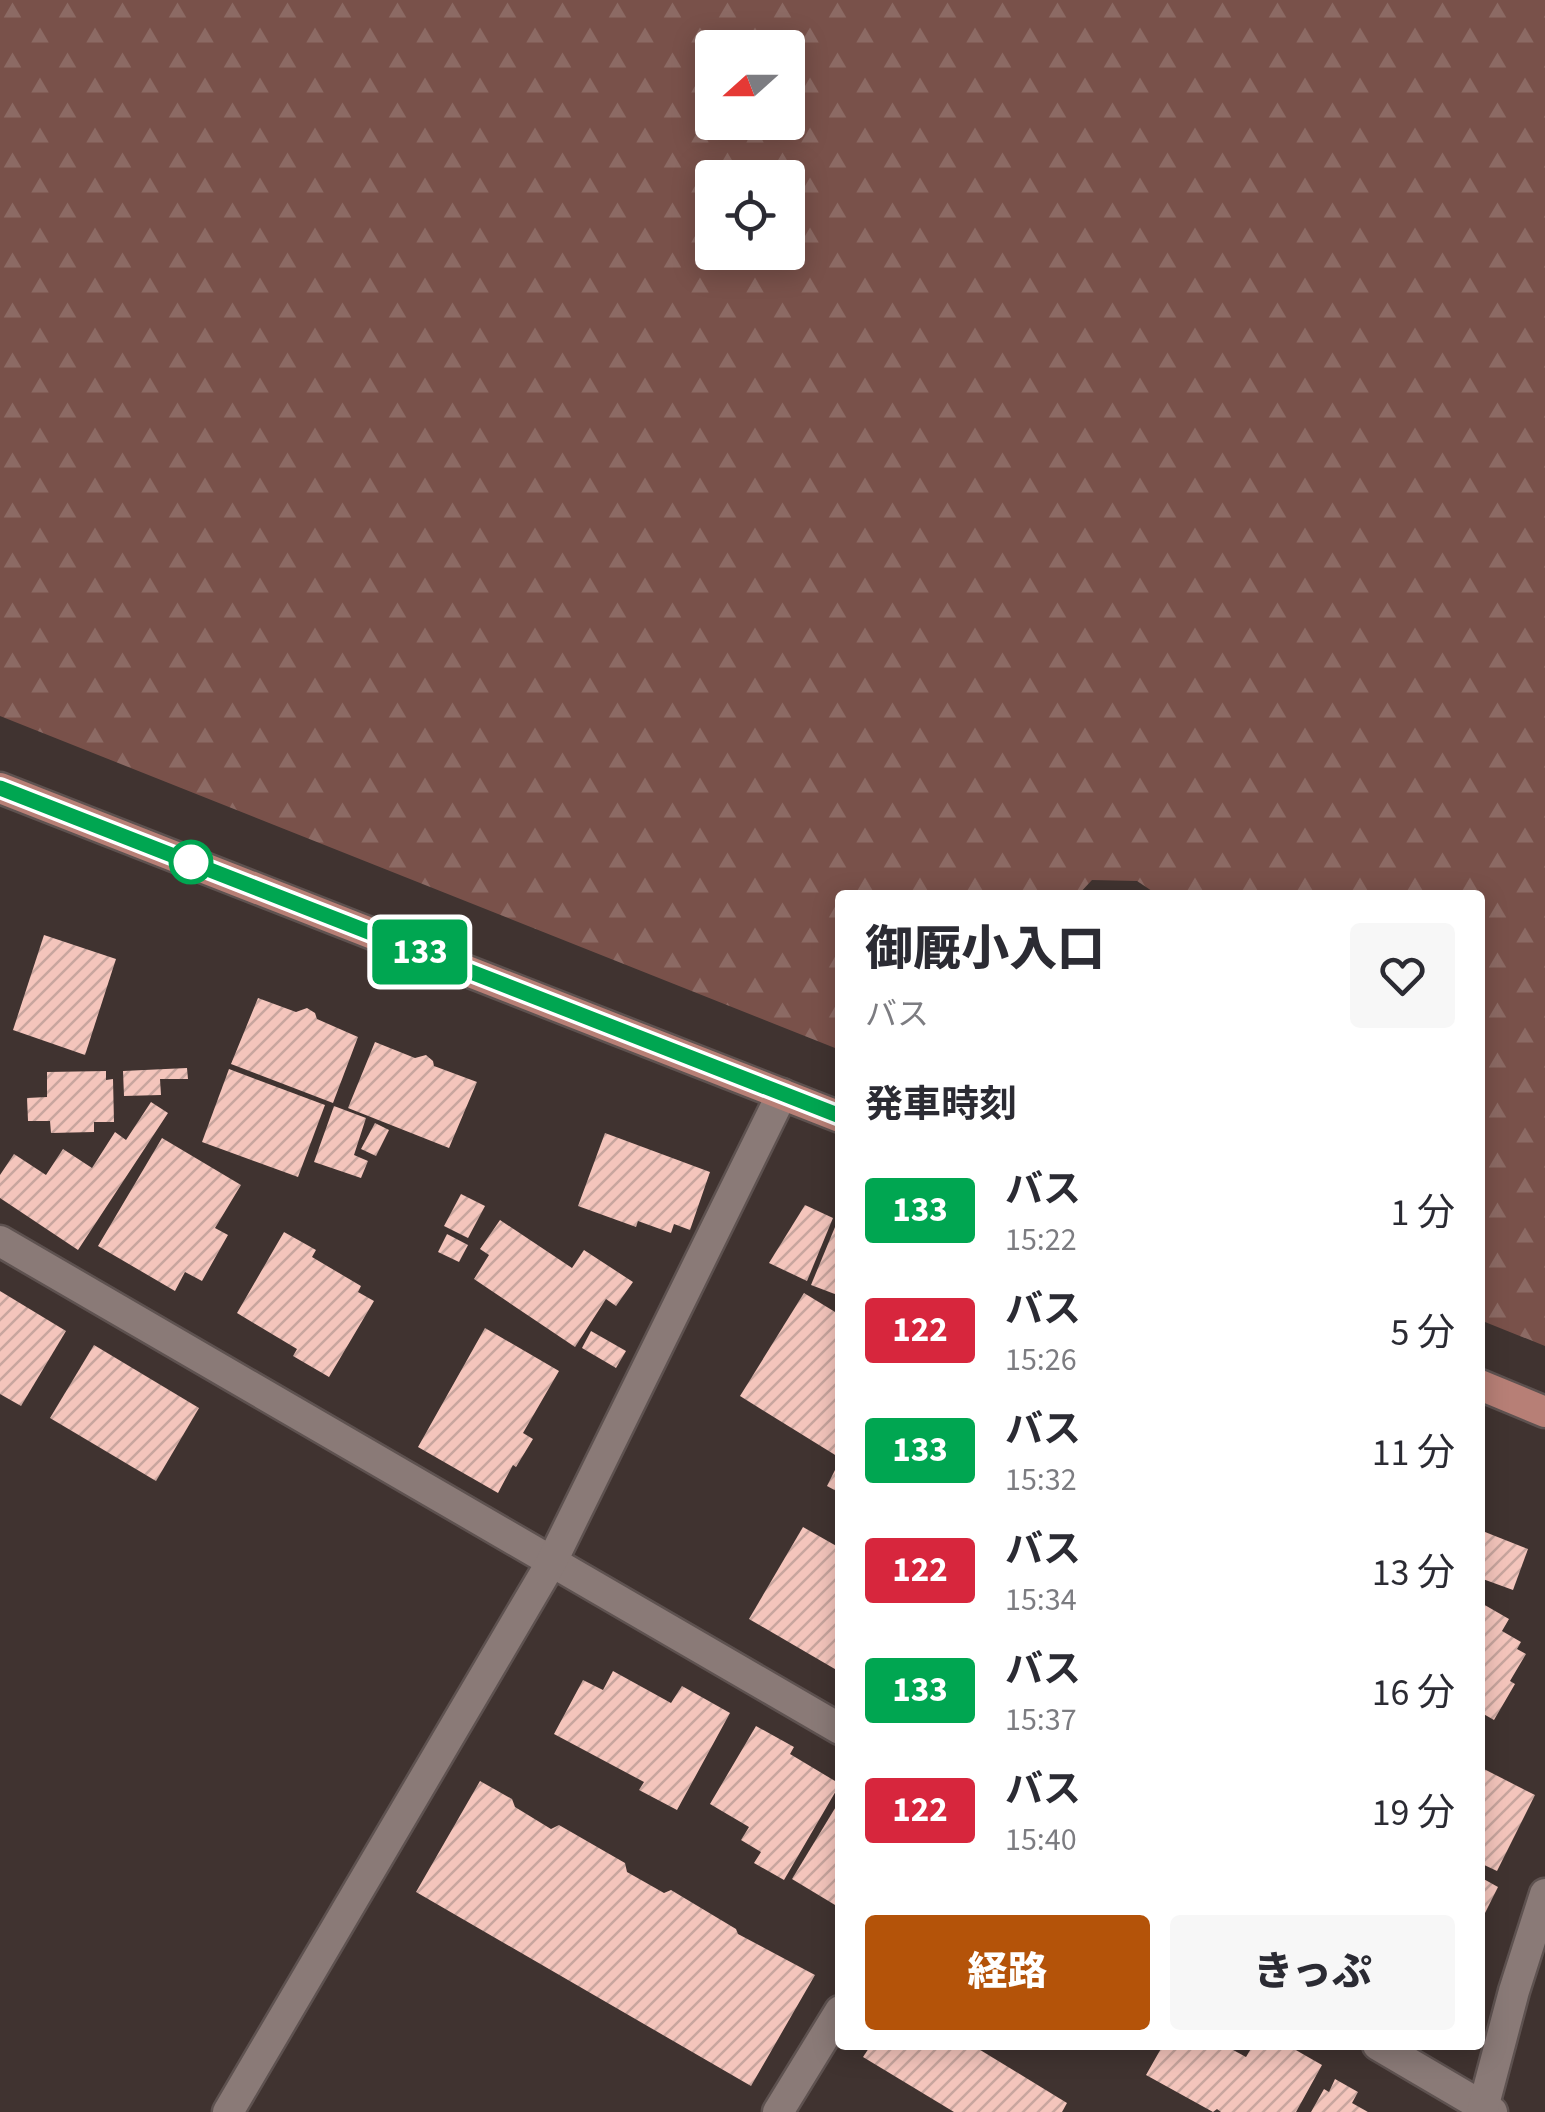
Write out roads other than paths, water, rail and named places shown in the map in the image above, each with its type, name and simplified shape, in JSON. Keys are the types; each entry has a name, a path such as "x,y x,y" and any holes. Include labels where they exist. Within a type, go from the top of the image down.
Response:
{"main road":[{"path":"0,788 835,1114"},
{"path":"1485,1387 1545,1412"}],"street":[{"path":"228,2112 551,1563 782,1094"},
{"path":"0,1241 835,1726"},
{"path":"1386,2050 1485,2110 1514,1991 1545,1894"},
{"path":"778,2112 835,2019"}]}
